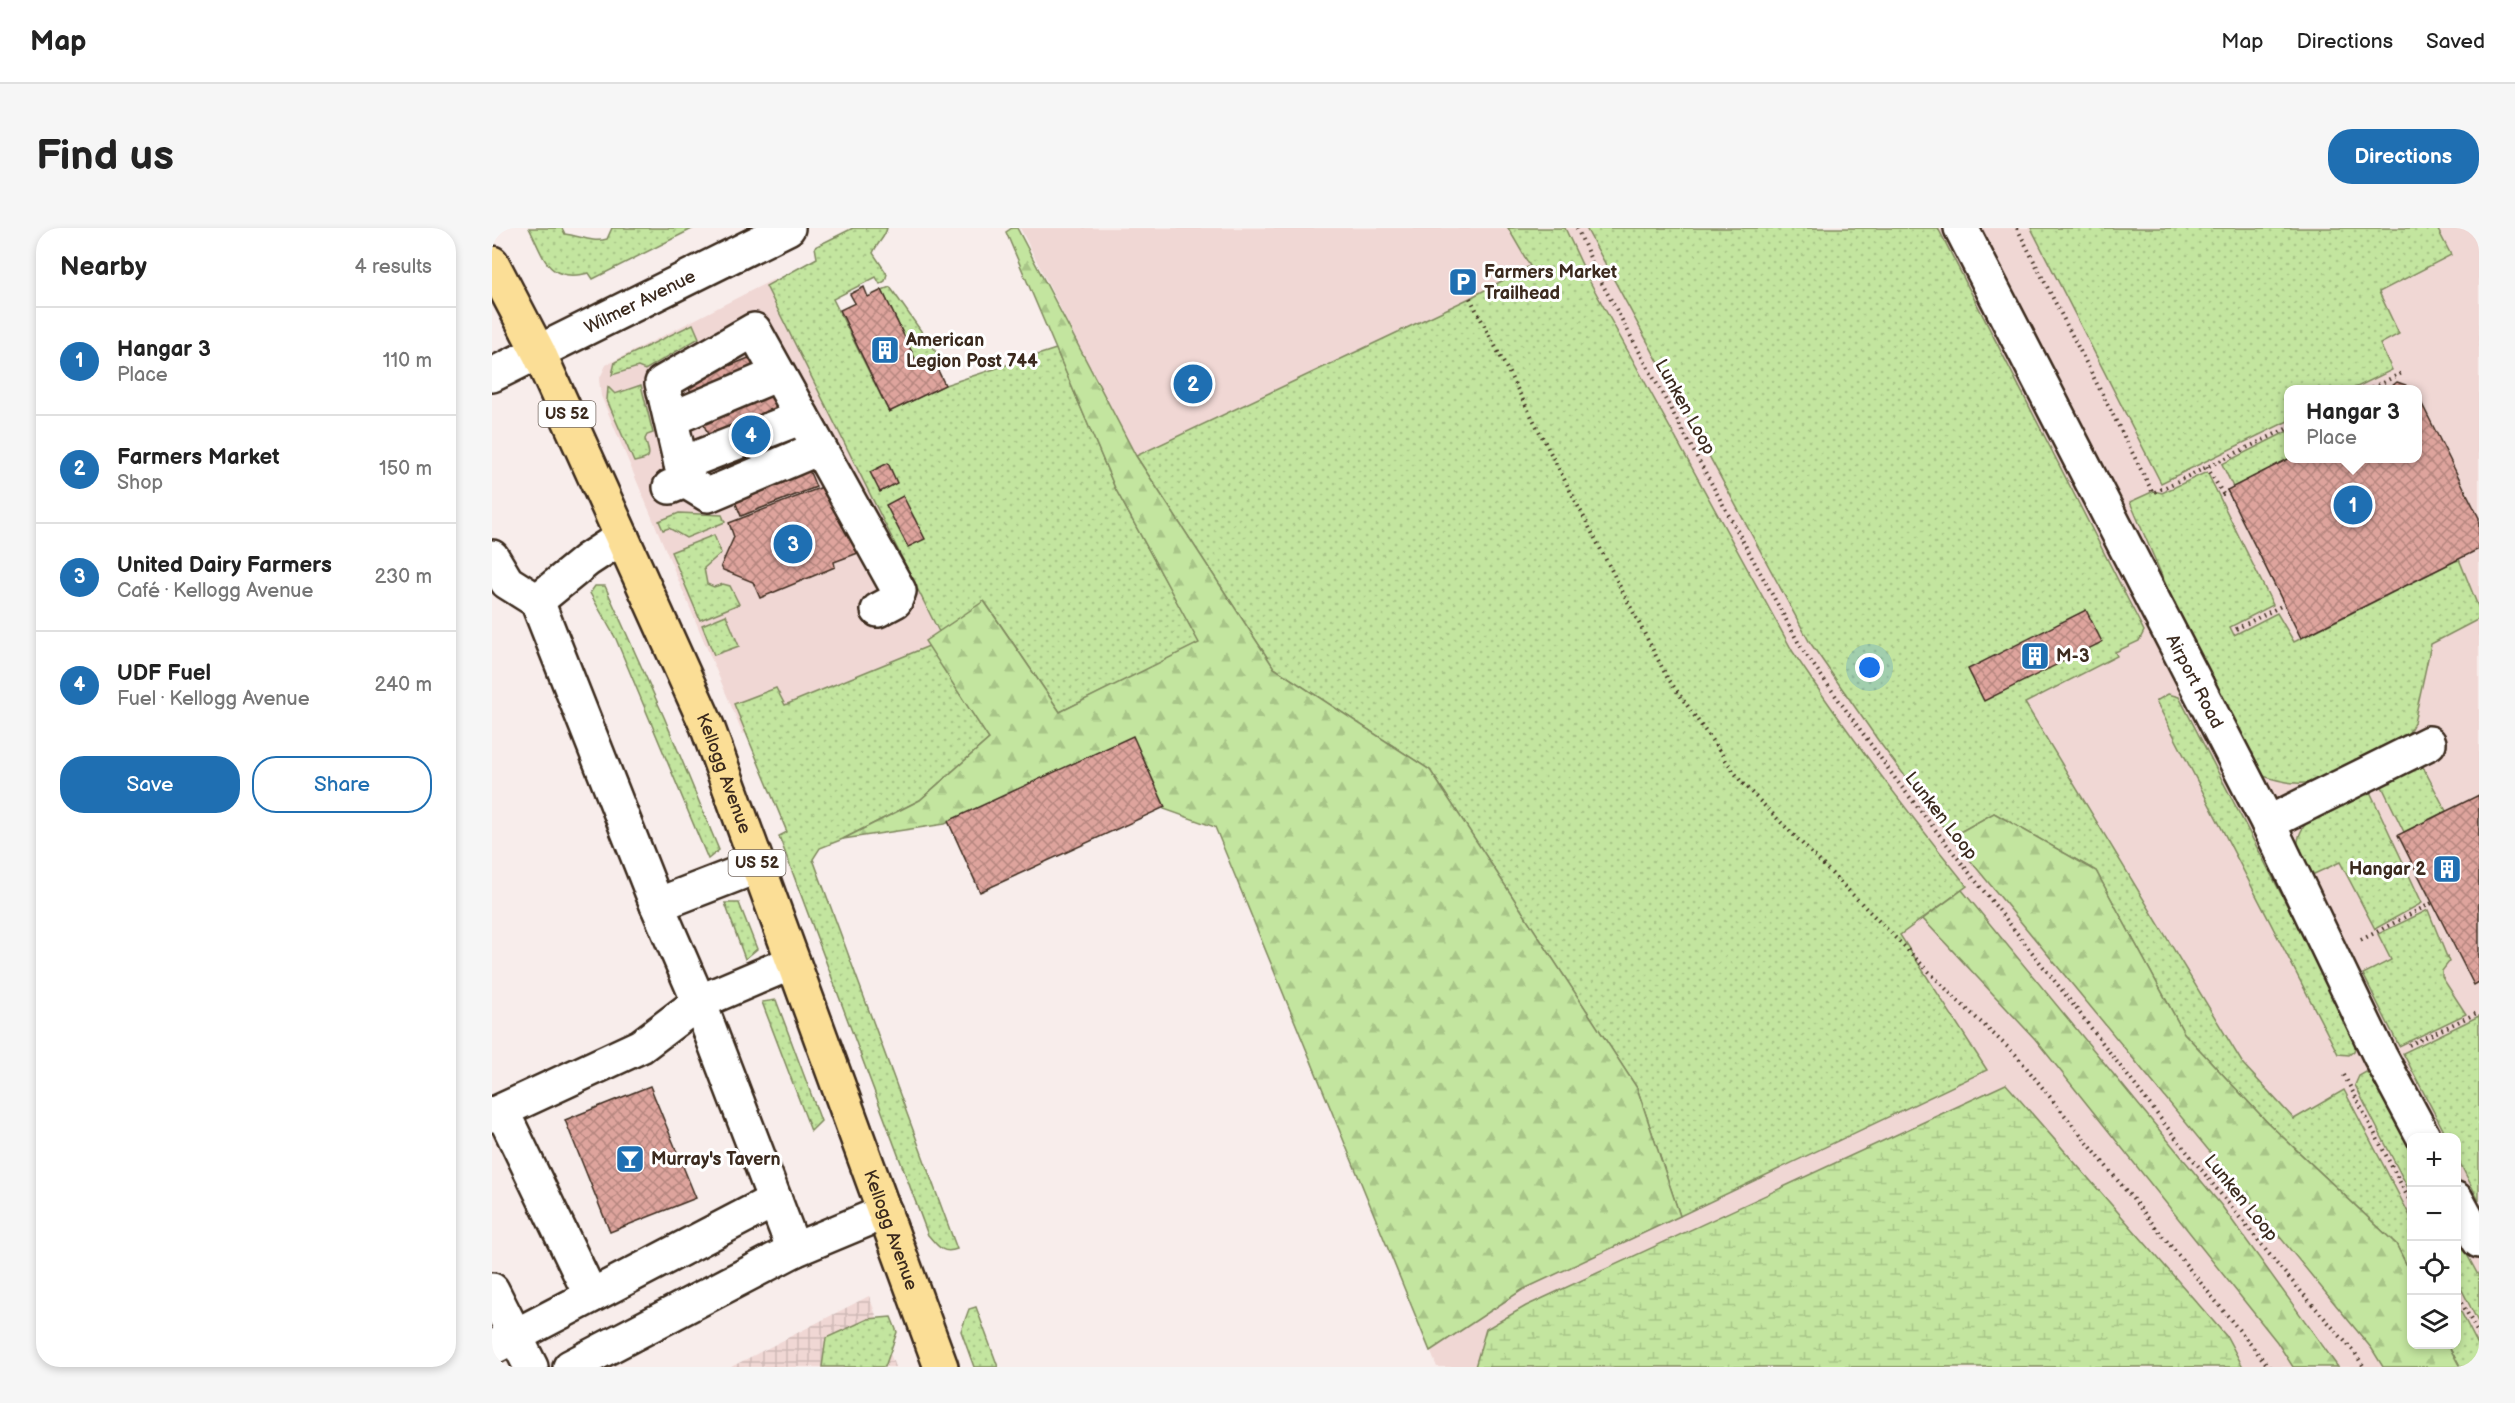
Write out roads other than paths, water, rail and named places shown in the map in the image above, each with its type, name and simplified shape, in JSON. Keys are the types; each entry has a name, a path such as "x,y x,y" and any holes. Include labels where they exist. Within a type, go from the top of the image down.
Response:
{"main road":[{"name":"Kellogg Avenue","path":"492,263 539,352 707,726 941,1367"}],"street":[{"name":"Wilmer Avenue","path":"492,375 788,228"},
{"name":"Airport Road","path":"1960,228 2268,824 2380,1056 2422,1133"},
{"path":"679,477 671,419 662,384 754,330 899,591 895,601 878,610"},
{"path":"671,419 778,374"},
{"path":"679,477 802,417"},
{"path":"679,477 708,495 819,448"},
{"path":"537,601 587,560 622,537"},
{"path":"492,557 507,582 537,601 657,905 699,1002 794,1250"},
{"path":"2268,824 2429,743"},
{"path":"657,905 758,866"},
{"path":"591,1296 497,1113 641,1046 699,1002 793,962"},
{"path":"503,1342 775,1200"},
{"path":"2461,1207 2479,1241"},
{"path":"570,1367 794,1250 885,1212"},
{"path":"492,1290 503,1342 531,1367"}],"place":[{"name":"Farmers Market Trailhead","path":"1463,282"},
{"name":"American Legion Post 744","path":"885,350"},
{"name":"Farmers Market","path":"1193,384"},
{"name":"UDF Fuel","path":"751,435"},
{"name":"Hangar 3","path":"2353,505"},
{"name":"United Dairy Farmers","path":"793,544"},
{"name":"M-3","path":"2035,656"},
{"name":"Hangar 2","path":"2447,869"},
{"name":"Murray's Tavern","path":"630,1159"}]}
